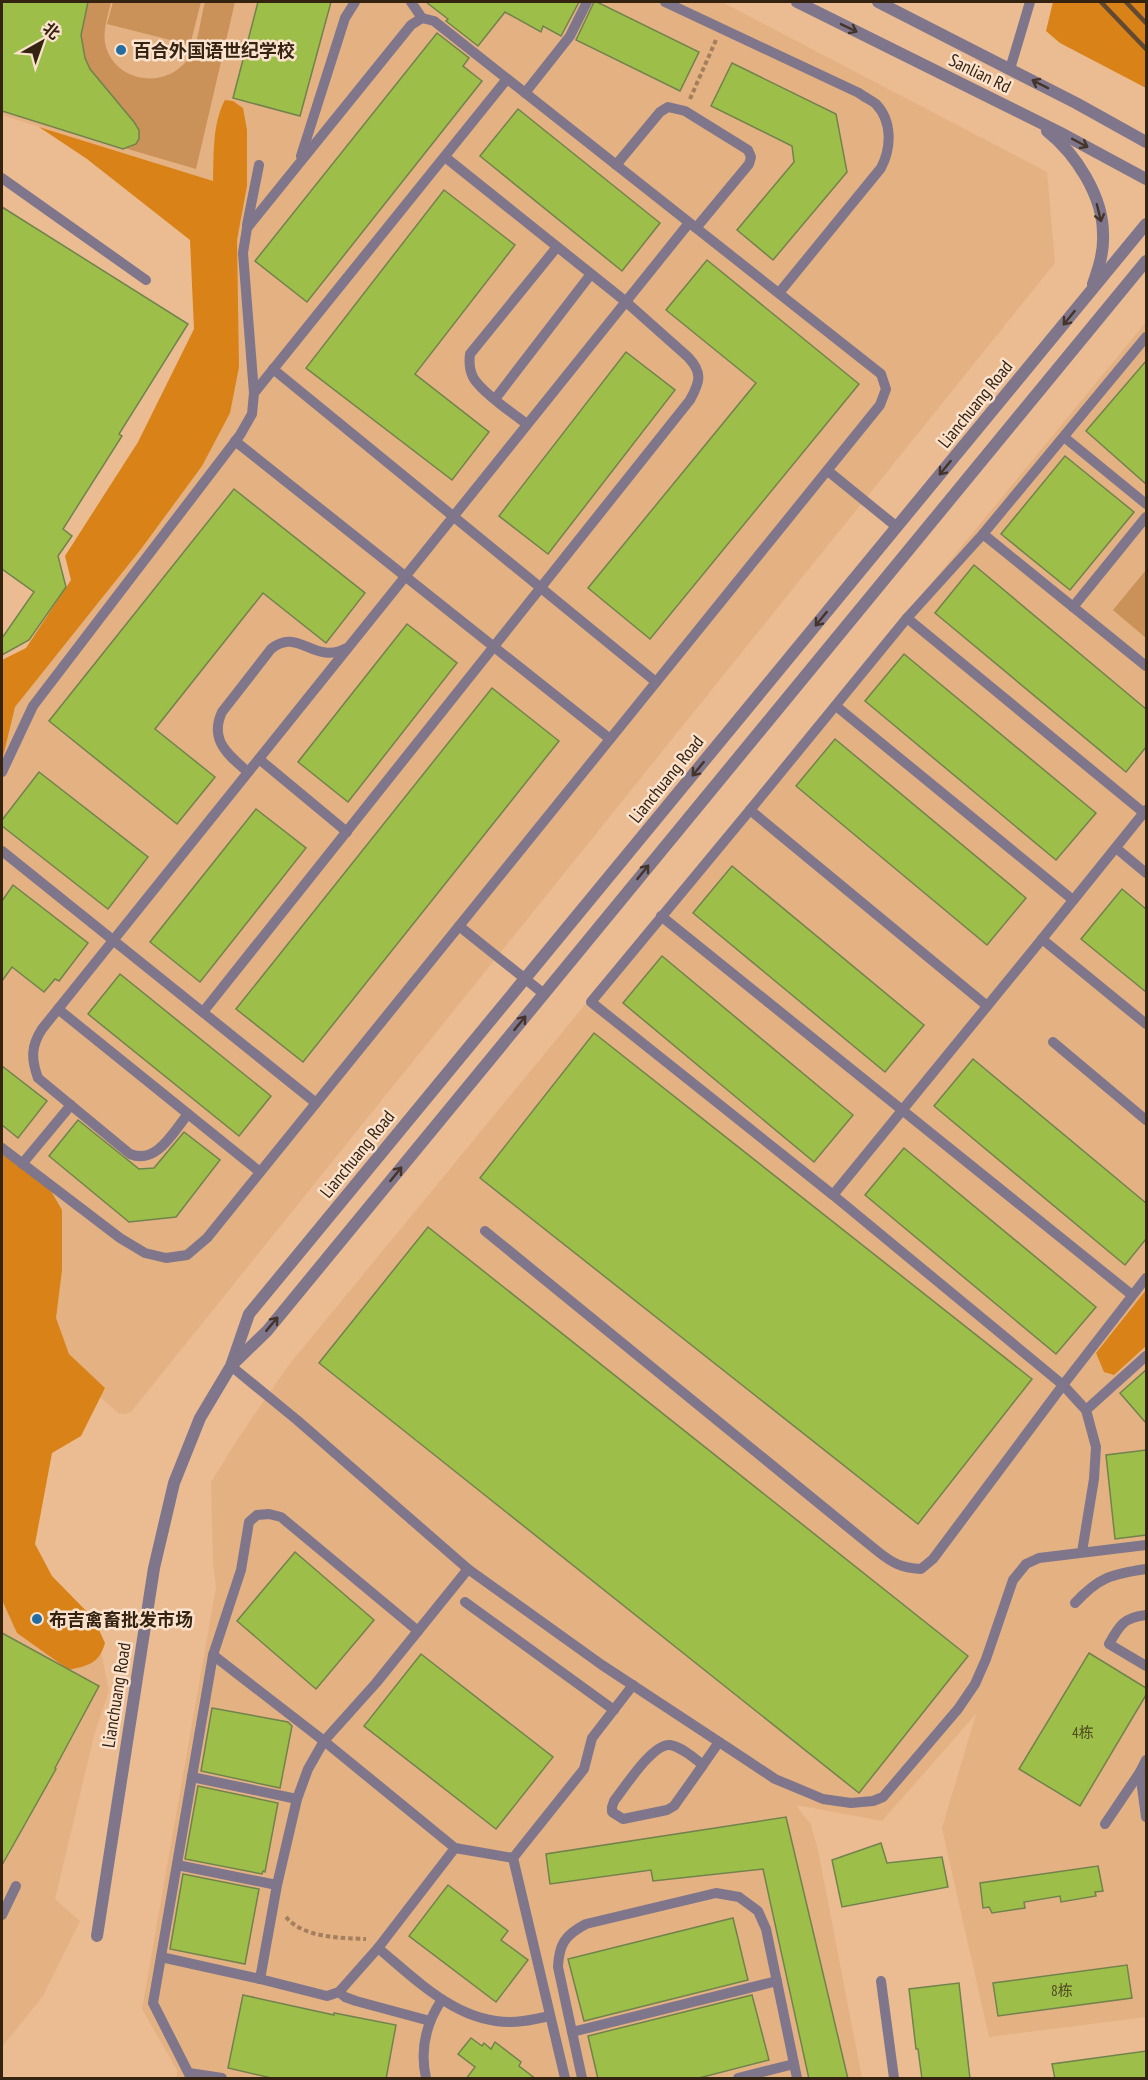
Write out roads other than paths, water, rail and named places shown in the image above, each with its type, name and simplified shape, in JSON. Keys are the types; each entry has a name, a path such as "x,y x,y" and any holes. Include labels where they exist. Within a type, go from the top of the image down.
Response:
{"street":[{"name":"Sanlian Rd","path":"796,2 1030,117 1146,179"},
{"path":"878,2 1146,142"},
{"path":"1030,117 1055,137 1072,156 1089,183 1100,212 1103,233 1101,261 1091,291"},
{"name":"Lianchuang Road","path":"97,1936 154,1568 174,1482 200,1418 231,1366 249,1314 1146,224"},
{"name":"Lianchuang Road","path":"231,1366 267,1330 1146,261"}],"lane":[{"path":"299,162 345,18 355,2"},
{"path":"2,1148 120,1238 145,1253 166,1258 187,1255 207,1238 828,471 880,405 886,389 881,374 434,21 422,18 411,2"},
{"path":"525,93 570,36 587,2"},
{"path":"665,2 859,93 875,104 884,117 888,134 888,153 880,168 779,293"},
{"path":"1010,69 1030,2"},
{"path":"247,228 411,25 422,18"},
{"path":"254,393 507,79"},
{"path":"188,1114 156,1153 138,1158 130,1154 38,1078 33,1065 32,1052 35,1040 625,301 749,164 751,157 748,150 738,143 685,111 668,107 660,112 616,165"},
{"path":"202,1012 542,589 698,387 699,374 696,366 625,301 445,157"},
{"path":"2,772 33,706 235,441 252,414 254,393 243,253 259,165"},
{"path":"2,178 146,280"},
{"path":"527,424 473,378 469,366 470,354 557,247"},
{"path":"495,399 591,274"},
{"path":"1082,1552 1094,1479 1096,1447 1086,1410 1063,1384 833,1195 591,1002 907,618 983,534 1146,337"},
{"path":"273,369 656,682"},
{"path":"1064,437 1146,504"},
{"path":"235,441 610,739"},
{"path":"828,471 897,527"},
{"path":"1073,607 1146,517"},
{"path":"983,534 1146,666"},
{"path":"833,1195 1145,812 907,618"},
{"path":"248,772 222,748 217,722 222,712 271,649 279,642 289,640 326,654 339,652 349,646"},
{"path":"836,706 1073,900"},
{"path":"259,759 347,832"},
{"path":"750,810 986,1005"},
{"path":"1116,848 1146,873"},
{"path":"2,851 316,1103"},
{"path":"661,916 1132,1295"},
{"path":"459,926 544,993"},
{"path":"1041,939 1146,1024"},
{"path":"58,1009 260,1172"},
{"path":"1053,1042 1146,1120"},
{"path":"22,1164 71,1105"},
{"path":"485,1231 876,1550 891,1562 906,1568 921,1569 933,1559 1063,1384 1146,1278"},
{"path":"1086,1410 1146,1356"},
{"path":"231,1366 297,1420 468,1569 633,1685 775,1779 824,1799 851,1803 873,1801 883,1797 958,1709 975,1684 1013,1580 1026,1564 1039,1558 1146,1545"},
{"path":"222,2079 190,2076 153,2003 213,1655 241,1570 249,1522 256,1515 269,1514 280,1517 418,1631"},
{"path":"260,1979 276,1890 297,1799 308,1769 324,1741 376,1683 468,1569"},
{"path":"1075,1603 1089,1588 1103,1579 1146,1569"},
{"path":"465,1602 614,1710"},
{"path":"1146,1615 1126,1620 1109,1644 1146,1666"},
{"path":"213,1655 324,1741 455,1848 513,1858"},
{"path":"513,1858 584,1769 592,1738 633,1685"},
{"path":"703,1765 676,1747 661,1746 652,1753 614,1801 612,1812 623,1819 667,1810 680,1798 703,1765 719,1742"},
{"path":"1105,1824 1146,1760"},
{"path":"1140,1772 1146,1817"},
{"path":"192,1777 297,1799"},
{"path":"161,1957 327,1996 339,1992 378,1948 455,1848"},
{"path":"513,1858 565,2079"},
{"path":"177,1865 276,1890"},
{"path":"2,1915 16,1886"},
{"path":"582,2079 558,1967 559,1953 564,1941 574,1930 586,1924 716,1893 739,1897 758,1911 766,1929 797,2079"},
{"path":"378,1948 441,2001 482,2018 522,2022 550,2016"},
{"path":"572,2032 777,1981"},
{"path":"881,1981 894,2079"},
{"path":"339,1992 356,2001 430,2021"},
{"path":"426,2079 423,2063 424,2046 430,2021 441,2001"},
{"path":"738,2079 794,2064"}],"railway":[{"path":"1101,2 1146,49"},
{"path":"1126,2 1146,23"}],"place":[{"name":"百合外国语世纪学校","path":"121,50"},
{"name":"布吉禽畜批发市场","path":"37,1619"}]}
